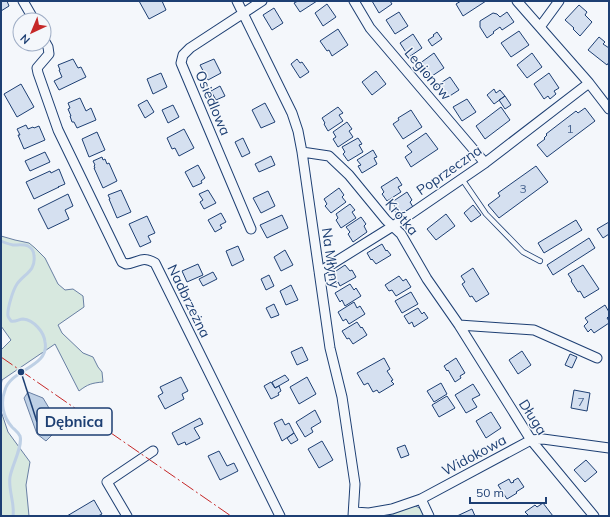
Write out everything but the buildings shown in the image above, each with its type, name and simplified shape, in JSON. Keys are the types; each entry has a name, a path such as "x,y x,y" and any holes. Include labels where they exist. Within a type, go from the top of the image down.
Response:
{"street":[{"path":"23,1 29,12"},
{"name":"Na Młyny","path":"237,1 292,113 298,131 330,348 342,397 355,484 353,514"},
{"path":"243,13 262,1"},
{"name":"Legionów","path":"354,1 370,28 485,163"},
{"path":"517,1 589,83 609,109"},
{"path":"540,27 559,1"},
{"name":"Osiedlowa","path":"243,13 190,48 183,55 182,63 251,229"},
{"name":"Nadbrzeżna","path":"49,52 49,54 37,68 38,73 58,130 120,258 122,262 126,264 140,260 149,260 155,263 280,516"},
{"name":"Poprzeczna","path":"319,271 393,226 485,163 589,83"},
{"name":"Krótka","path":"302,152 328,156 348,175 386,220 401,234 459,326"},
{"path":"459,326 534,330 597,358"},
{"name":"Długa","path":"459,326 531,440 594,516"},
{"name":"Widokowa","path":"353,514 392,509 421,499 531,440 543,439 609,448"},
{"path":"127,516 108,482 153,451"},
{"path":"421,499 429,516"}],"lane":[{"path":"462,179 486,214 523,252 540,262"}],"shaded area":[{"path":"1,236 29,243 45,258 58,284 65,290 73,289 83,296 84,307 58,325 62,333 83,353 93,357 102,372 103,382 90,384 79,391 55,344 2,380 1,386 1,350 11,340 1,326"},
{"path":"1,411 8,432 30,462 26,485 29,516 1,516"},
{"path":"412,504 423,510 426,516 360,516"}],"water":[{"path":"28,392 43,398 52,413 50,418 54,433 46,441 37,434 24,398"}],"waterway":[{"path":"1,241 13,245 26,245 31,248 33,252 33,265 29,272 15,287 9,304 8,316 11,321 23,319 35,324 43,334 45,342 45,350 42,357 36,363 14,377 3,395 3,410 6,419 20,436 21,440 10,477 13,516"}],"power":[{"path":"1,357 231,516"}],"place":[{"name":"Dębnica","path":"21,372"}]}
